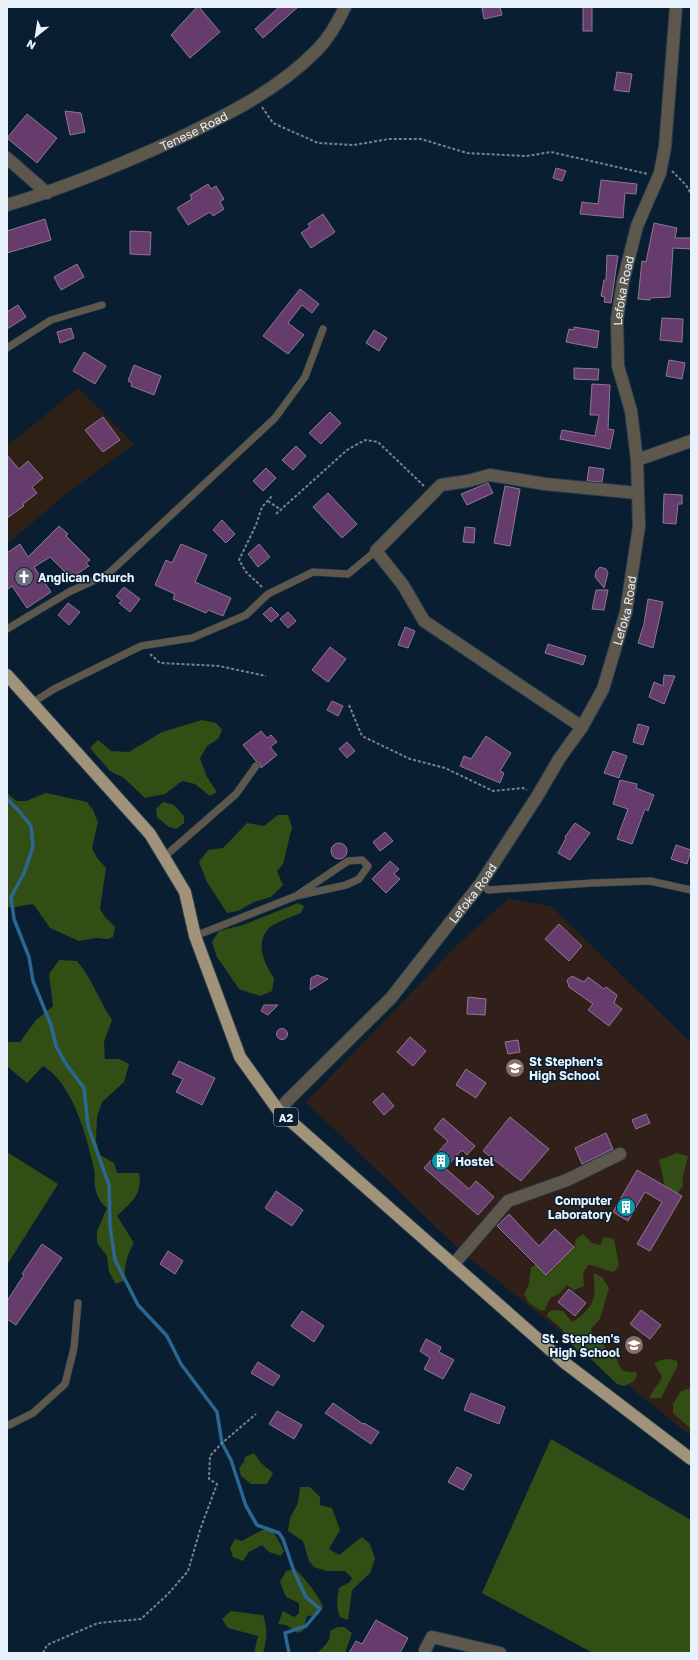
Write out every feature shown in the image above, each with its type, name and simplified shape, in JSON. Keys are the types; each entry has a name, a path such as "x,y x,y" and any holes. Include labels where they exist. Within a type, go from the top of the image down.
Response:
{"main road":[{"name":"A2","path":"7,675 150,834 185,892 195,936 240,1057 278,1110 565,1363 691,1459"}],"street":[{"name":"Tenese Road","path":"7,205 47,193 137,157 205,125 256,98 292,72 318,49 338,22 346,7"},
{"name":"Lefoka Road","path":"278,1110 391,998 481,883 538,795 559,759 582,727 603,689 626,612 639,526 637,460 631,411 618,366 617,319 623,282 637,226 660,174 665,147 676,7"},
{"path":"7,158 47,193"},
{"path":"637,460 691,441"},
{"path":"582,727 424,621 403,585 376,551 440,485 468,481 490,475 545,484 637,493"},
{"path":"453,1265 508,1201 567,1180 620,1154"},
{"path":"425,1650 432,1637 500,1653"}],"lane":[{"path":"7,348 51,320 102,305"},
{"path":"7,629 69,592 108,574 275,418 305,377 323,329"},
{"path":"32,703 54,689 141,646 192,638 246,615 268,594 313,572 348,574 376,551"},
{"path":"164,857 236,794 256,766"},
{"path":"195,936 296,896 346,885 359,879 368,866 362,860 348,861 296,896"},
{"path":"481,883 488,890 592,883 650,881 691,890"},
{"path":"7,1424 8,1425 33,1413 65,1384 74,1348 78,1303"}],"path":[{"path":"256,98 273,124 318,143 354,145 389,139 421,139 467,153 527,156 551,152 646,174 660,174 673,171 686,185 691,194"},
{"path":"276,514 347,450 365,440 378,442 432,493"},
{"path":"268,594 246,572 239,560 256,525 262,507 272,496"},
{"path":"268,501 280,510"},
{"path":"141,646 160,663 219,666 266,676"},
{"path":"349,705 362,736 410,760 445,768 493,791 523,788 538,795"},
{"path":"43,1653 47,1645 98,1623 141,1619 178,1583 188,1571 200,1530 217,1484 209,1479 210,1456 222,1443 256,1414"}],"shaded area":[{"path":"78,388 134,444 65,495 7,544 7,446"},
{"name":"St Stephen's High School","path":"508,899 551,906 691,1043 691,1436 463,1253 306,1102 457,945"}],"green space":[{"path":"202,720 216,723 222,730 218,739 207,746 200,758 207,777 217,792 210,796 195,784 182,781 165,794 145,798 124,778 110,771 90,748 98,740 111,751 129,752 162,732"},
{"path":"7,793 16,801 26,801 46,793 87,802 93,810 98,822 92,848 97,858 106,868 100,909 105,917 115,927 113,937 108,939 96,938 79,941 50,928 34,905 7,907"},
{"path":"163,802 174,805 184,816 184,823 176,829 169,827 157,817 156,809"},
{"path":"278,815 288,815 292,827 283,864 277,871 283,885 271,897 254,902 238,911 227,913 207,882 199,862 208,850 223,848 247,823 264,826"},
{"path":"298,903 304,906 301,913 270,927 262,940 262,953 274,978 272,991 260,996 239,989 217,957 212,942 219,931 243,925"},
{"path":"59,960 77,961 87,975 112,1020 104,1042 105,1059 119,1059 129,1064 124,1082 102,1102 97,1117 96,1141 100,1155 114,1163 117,1173 139,1173 140,1181 135,1198 117,1216 134,1243 126,1260 125,1280 116,1284 109,1272 107,1256 97,1243 97,1231 107,1208 96,1193 95,1174 84,1130 71,1099 54,1074 43,1066 27,1083 7,1066 7,1042 20,1042 36,1020 53,1006 49,974"},
{"path":"7,1152 58,1184 7,1265"},
{"path":"677,1153 688,1156 683,1175 683,1186 677,1194 665,1187 659,1160"},
{"path":"583,1234 592,1243 600,1245 604,1237 614,1239 619,1265 614,1272 588,1265 583,1274 584,1286 574,1290 567,1285 559,1294 550,1298 545,1310 541,1311 529,1303 524,1294 529,1284 531,1267 536,1265 547,1275 574,1247 576,1239"},
{"path":"594,1273 602,1277 609,1288 600,1319 591,1329 592,1334 603,1343 608,1353 615,1356 622,1370 636,1372 637,1376 633,1382 624,1386 617,1384 592,1360 577,1350 568,1341 562,1329 547,1316 548,1312 553,1310 563,1311 572,1322 583,1314 593,1299 595,1290"},
{"path":"661,1360 676,1360 678,1365 661,1398 650,1398 652,1392 662,1377 654,1363"},
{"path":"691,1388 691,1429 673,1413 673,1404 681,1391"},
{"path":"551,1439 691,1520 691,1653 593,1653 482,1593"},
{"path":"254,1453 261,1463 273,1473 267,1484 251,1484 241,1476 239,1468 244,1462 245,1457"},
{"path":"300,1487 310,1487 320,1497 320,1505 332,1508 340,1530 329,1549 339,1555 362,1537 370,1544 375,1559 370,1573 352,1590 348,1620 340,1617 337,1599 339,1588 350,1582 352,1578 345,1571 326,1571 314,1567 309,1561 303,1541 288,1531 290,1518 298,1503"},
{"path":"269,1529 276,1536 284,1551 281,1556 269,1552 262,1545 249,1552 243,1561 233,1557 230,1548 235,1539 242,1541 262,1530"},
{"path":"295,1569 315,1592 323,1607 318,1615 307,1616 303,1631 298,1633 286,1625 278,1624 283,1611 294,1617 299,1613 299,1603 286,1597 280,1582 286,1571"},
{"path":"231,1611 263,1615 266,1625 266,1634 263,1653 254,1653 258,1636 228,1628 222,1619"},
{"path":"338,1627 344,1627 352,1633 345,1653 317,1653 325,1646 330,1638 330,1631"}],"building":[{"path":"197,7 199,7 220,32 190,58 171,35"},
{"path":"279,7 298,7 263,38 255,29"},
{"path":"500,7 502,15 484,19 482,8"},
{"path":"583,7 592,7 592,31 583,31"},
{"path":"617,72 632,74 629,92 614,90"},
{"path":"65,111 81,113 85,132 70,135"},
{"path":"27,114 57,138 37,163 7,138"},
{"path":"556,168 566,171 562,181 553,178"},
{"path":"601,180 637,184 636,194 625,193 623,218 580,214 582,202 598,204"},
{"path":"208,184 211,189 216,186 224,199 220,202 224,209 213,216 210,212 188,225 177,208 192,199 190,195"},
{"path":"323,214 335,232 311,248 301,233 310,227 308,224"},
{"path":"45,219 51,240 7,253 7,231"},
{"path":"654,223 677,228 675,238 691,238 691,249 673,248 670,297 650,298 650,300 638,299 642,261 646,262"},
{"path":"130,231 151,232 150,255 130,254"},
{"path":"607,255 618,256 611,303 604,302 605,297 601,296 604,280 606,280"},
{"path":"77,264 84,277 61,290 54,277"},
{"path":"300,289 319,304 312,313 302,305 288,323 304,335 288,354 263,336"},
{"path":"18,305 26,317 7,329 7,312"},
{"path":"662,318 683,319 682,342 660,340"},
{"path":"574,327 599,331 597,348 566,342 569,329 574,330"},
{"path":"71,328 74,338 60,343 57,332"},
{"path":"374,330 387,338 379,351 366,343"},
{"path":"84,352 106,366 95,384 73,371"},
{"path":"669,360 685,363 682,379 666,376"},
{"path":"134,365 161,376 154,395 131,386 132,383 128,381"},
{"path":"574,368 599,369 598,380 574,379"},
{"path":"592,384 610,385 608,429 614,430 610,449 560,439 562,430 595,436 599,415 590,415"},
{"path":"330,412 341,423 321,444 309,433"},
{"path":"103,417 120,440 103,452 85,430"},
{"path":"296,446 306,456 293,470 282,460"},
{"path":"7,455 19,469 28,461 43,478 32,487 37,493 23,504 24,506 7,518"},
{"path":"589,467 604,469 602,482 587,481"},
{"path":"266,468 276,478 263,491 253,481"},
{"path":"488,483 493,493 467,505 461,494"},
{"path":"505,486 520,489 510,546 494,543"},
{"path":"328,493 357,524 342,538 313,507"},
{"path":"664,494 682,495 682,504 678,504 676,524 663,523"},
{"path":"222,520 235,534 226,543 213,530"},
{"path":"59,526 68,534 66,536 90,560 86,563 89,566 71,578 50,557 34,567 51,592 27,608 12,586 7,590 7,553 20,544 28,557"},
{"path":"465,527 475,528 474,543 463,542"},
{"path":"181,544 207,555 195,582 231,598 223,616 208,610 206,613 173,599 175,594 155,585 166,560 172,563"},
{"path":"259,544 270,557 258,567 248,554"},
{"path":"600,567 606,569 608,573 604,588 595,577 596,571"},
{"path":"124,587 140,599 130,612 119,603 122,601 116,596"},
{"path":"596,590 608,590 604,610 592,609"},
{"path":"648,599 663,602 653,648 638,643 644,624"},
{"path":"68,603 80,612 69,625 58,615"},
{"path":"271,607 279,615 271,622 263,614"},
{"path":"288,612 296,621 288,628 280,619"},
{"path":"405,627 415,631 408,648 398,645"},
{"path":"548,644 586,656 583,665 545,653"},
{"path":"330,647 346,659 328,682 312,670"},
{"path":"664,675 675,676 664,704 649,697 654,682 663,686"},
{"path":"332,701 343,706 338,716 327,710"},
{"path":"638,724 649,727 643,745 633,742"},
{"path":"261,731 267,738 271,735 277,742 270,747 277,755 261,768 260,764 243,745"},
{"path":"486,736 511,753 500,771 504,773 500,783 460,766 464,756 471,759"},
{"path":"347,742 355,751 347,758 339,749"},
{"path":"613,751 627,756 619,778 604,773"},
{"path":"620,780 637,784 636,788 654,795 648,811 645,809 632,844 617,839 628,809 613,804"},
{"path":"575,823 590,833 570,860 558,853 566,838 565,837"},
{"path":"385,832 393,841 380,851 373,842"},
{"path":"339,843 345,845 347,851 345,857 339,859 333,857 331,851 333,845"},
{"path":"676,845 691,850 687,864 671,859"},
{"path":"390,861 399,869 394,874 400,879 386,893 372,879"},
{"path":"559,924 582,946 569,961 545,939"},
{"path":"317,975 328,979 310,990 311,978"},
{"path":"572,976 584,982 588,977 604,989 606,987 617,995 614,1003 622,1009 609,1026 588,1010 593,1004 569,987 567,980"},
{"path":"468,997 486,999 485,1015 467,1014"},
{"path":"264,1005 278,1005 268,1015 261,1011"},
{"path":"280,1029 284,1029 286,1030 286,1038 280,1039 277,1036 277,1032"},
{"path":"410,1037 426,1051 413,1066 397,1052"},
{"path":"518,1040 520,1052 508,1054 505,1042"},
{"path":"179,1061 215,1078 202,1105 176,1092 183,1079 172,1074"},
{"path":"466,1069 486,1083 476,1098 456,1085"},
{"path":"383,1093 394,1106 384,1115 373,1102"},
{"path":"646,1114 650,1123 636,1129 632,1120"},
{"path":"510,1117 549,1149 521,1181 483,1151"},
{"name":"Hostel","path":"443,1118 475,1146 467,1155 462,1150 445,1168 469,1189 476,1181 494,1197 478,1215 424,1168 448,1141 434,1129"},
{"path":"606,1133 613,1149 582,1164 575,1148"},
{"name":"Computer Laboratory","path":"637,1170 682,1196 650,1251 637,1244 662,1202 645,1192 628,1221 613,1212"},
{"path":"276,1191 303,1210 292,1226 265,1208"},
{"path":"509,1214 539,1246 555,1229 574,1247 546,1275 497,1226"},
{"path":"42,1244 62,1258 16,1325 7,1319 7,1301 24,1275 22,1274"},
{"path":"168,1251 183,1261 175,1274 160,1264"},
{"path":"569,1289 586,1303 575,1316 558,1302"},
{"path":"641,1310 661,1325 650,1339 630,1324"},
{"path":"302,1311 324,1326 314,1342 291,1326"},
{"path":"426,1339 441,1347 439,1352 454,1360 443,1379 424,1369 430,1358 420,1351"},
{"path":"258,1362 280,1376 273,1386 251,1373"},
{"path":"471,1393 505,1407 499,1424 464,1410"},
{"path":"333,1403 363,1424 364,1423 379,1432 371,1444 325,1413"},
{"path":"277,1411 302,1425 294,1439 269,1424"},
{"path":"457,1467 472,1475 463,1490 448,1482"},
{"path":"376,1620 408,1638 400,1653 349,1653 356,1641 362,1644"}],"waterway":[{"path":"7,799 31,826 33,847 24,873 11,897 14,919 29,957 33,981 51,1025 56,1046 66,1064 84,1088 88,1126 109,1185 110,1226 115,1260 138,1305 167,1336 181,1364 217,1412 222,1443 231,1460 246,1506 257,1525 279,1533 283,1539 295,1574 306,1597 320,1609 306,1626 285,1633 289,1653"}],"place":[{"name":"Anglican Church","path":"24,577"},
{"name":"St Stephen's High School","path":"515,1068"},
{"name":"Hostel","path":"441,1161"},
{"name":"Computer Laboratory","path":"626,1207"},
{"name":"St. Stephen's High School","path":"634,1345"}]}
